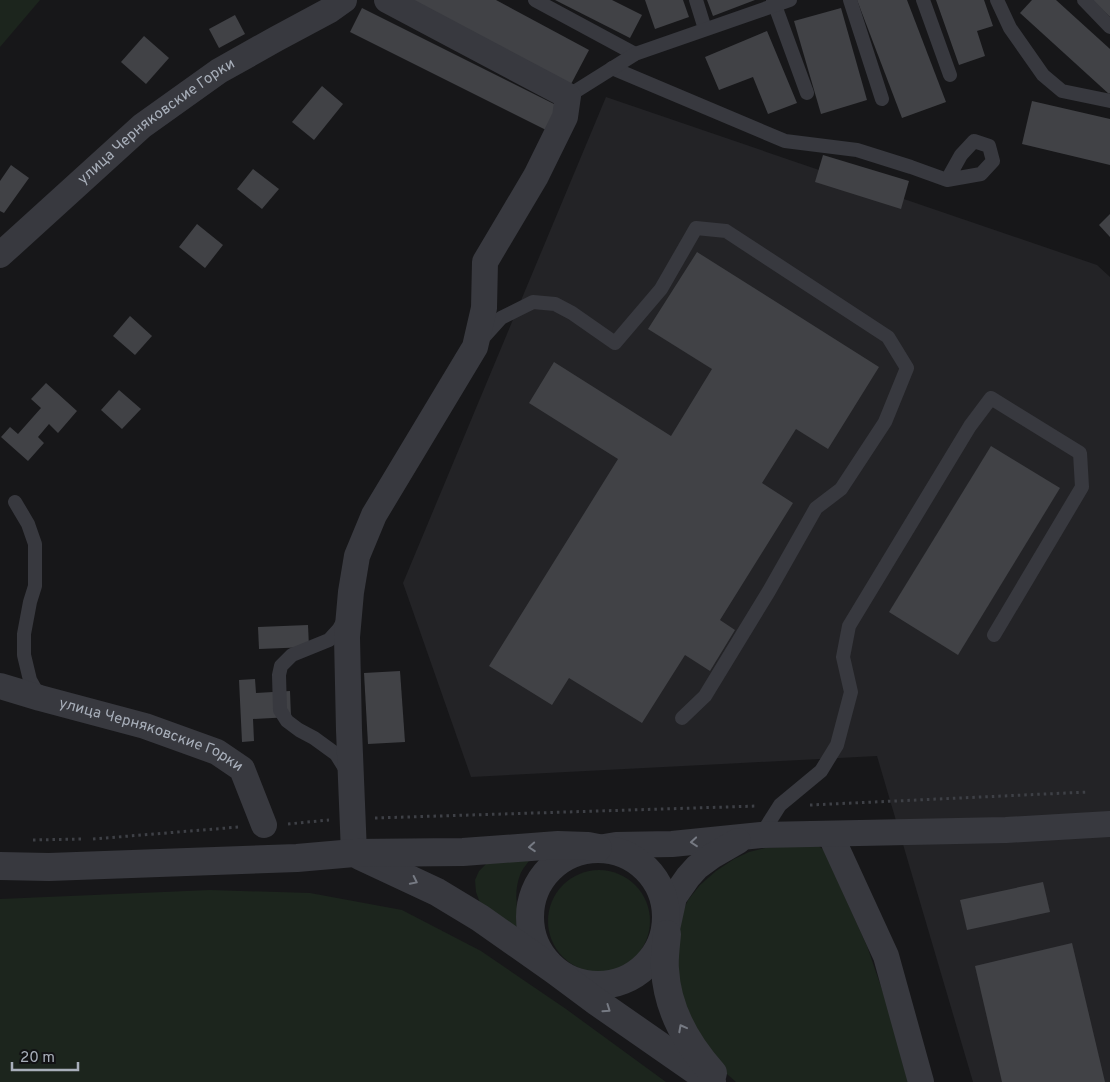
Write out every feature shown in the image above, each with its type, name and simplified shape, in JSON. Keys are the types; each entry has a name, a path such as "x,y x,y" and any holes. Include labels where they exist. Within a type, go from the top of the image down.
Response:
{"street":[{"path":"354,853 347,636 351,592 358,556 374,515 475,347 484,308 485,262 536,176 565,117 568,96 387,0"},
{"name":"улица Черняковские Горки","path":"0,255 142,126 219,71 337,5"},
{"name":"улица Черняковские Горки","path":"0,686 145,726 217,752 242,769 264,825"},
{"path":"752,837 704,862 688,877 674,897 667,929 661,943 650,961 641,971 620,982 597,986 576,981 554,970 540,954 531,935 529,914 530,902 538,884 550,868 568,855 598,848 616,845 672,844 752,837 1006,830 1110,824"},
{"path":"830,834 886,956 921,1082"},
{"path":"0,866 49,867 297,858 354,853 463,852 558,846 588,846 614,850 642,866 657,884 666,914 665,969 676,1018 695,1052 720,1082"},
{"path":"354,853 437,892 456,903 502,933 712,1082"}],"lane":[{"path":"535,0 635,54"},
{"path":"696,0 705,29"},
{"path":"568,96 635,54 774,2 790,0"},
{"path":"850,0 882,99"},
{"path":"923,0 950,75"},
{"path":"997,0 1010,28 1043,75 1062,91 1110,101"},
{"path":"1084,0 1110,27"},
{"path":"774,2 807,92"},
{"path":"612,68 785,142 857,150 947,180"},
{"path":"475,347 501,318 533,302 555,304 572,313 615,343 661,289 696,228 726,231 888,337 907,368 885,422 841,489 816,508 769,591 705,696 682,718"},
{"path":"752,837 780,805 821,771 837,745 851,692 843,657 849,626 970,426 991,398 1080,453 1082,487 994,636"},
{"path":"15,502 28,524 35,544 35,586 24,634 24,655 30,680 40,698"},
{"path":"350,610 339,629 329,640 292,655 281,666 279,675 280,710 298,730 314,738 336,754 351,779"}],"path":[{"path":"27,840 91,839 353,818 851,803 1088,792"}],"shaded area":[{"path":"0,0 40,0 0,47"},
{"path":"606,97 1097,265 1110,277 1110,1082 973,1082 877,756 471,777 403,583"},
{"path":"817,845 824,850 867,946 887,1004 908,1082 736,1082 710,1059 685,1010 676,968 679,919 688,900 700,885 716,871 749,852 765,848"},
{"path":"531,858 521,873 516,896 523,932 480,903 476,892 475,880 479,871 486,864"},
{"path":"599,870 619,874 635,885 646,901 650,921 646,941 635,957 619,968 599,972 579,968 563,957 552,941 548,921 552,901 563,885 579,874"},
{"path":"210,890 310,893 402,910 481,951 566,1009 666,1082 0,1082 0,899"}],"building":[{"path":"410,0 496,0 589,50 570,86"},
{"path":"555,0 612,0 642,15 630,38"},
{"path":"645,0 683,0 689,17 655,29"},
{"path":"707,0 755,0 713,16"},
{"path":"857,0 907,0 946,102 902,118"},
{"path":"936,0 984,0 993,26 977,31 985,56 959,65"},
{"path":"1032,0 1056,0 1110,49 1109,94 1020,13"},
{"path":"1092,0 1110,0 1110,17"},
{"path":"362,8 558,106 546,130 350,32"},
{"path":"841,8 867,100 821,114 794,21"},
{"path":"235,15 245,34 219,48 209,29"},
{"path":"767,31 797,103 768,114 753,77 719,90 705,57"},
{"path":"144,36 169,58 146,84 121,62"},
{"path":"322,86 343,104 314,140 292,122"},
{"path":"1032,101 1110,119 1110,165 1022,144"},
{"path":"823,155 909,181 901,209 815,182"},
{"path":"11,165 29,178 4,213 0,211 0,181"},
{"path":"253,169 279,189 262,209 237,189"},
{"path":"1110,214 1110,237 1099,225"},
{"path":"197,224 223,245 205,268 179,247"},
{"path":"697,252 879,367 828,449 796,429 762,483 793,503 720,620 735,630 710,671 685,655 642,723 569,678 552,705 489,666 618,459 529,403 554,362 671,436 712,369 648,329"},
{"path":"130,316 152,336 135,355 113,336"},
{"path":"46,383 77,411 58,433 49,424 38,437 44,443 28,461 1,437 10,427 18,434 41,408 31,399"},
{"path":"119,390 141,409 122,429 101,410"},
{"path":"991,446 1060,488 958,655 889,612"},
{"path":"308,625 309,647 259,649 258,627"},
{"path":"400,671 405,742 368,744 364,673"},
{"path":"255,679 256,693 290,691 291,717 253,719 254,741 242,742 239,680"},
{"path":"1043,882 1050,912 967,930 960,900"},
{"path":"1072,943 1105,1082 1002,1082 975,966"}]}
